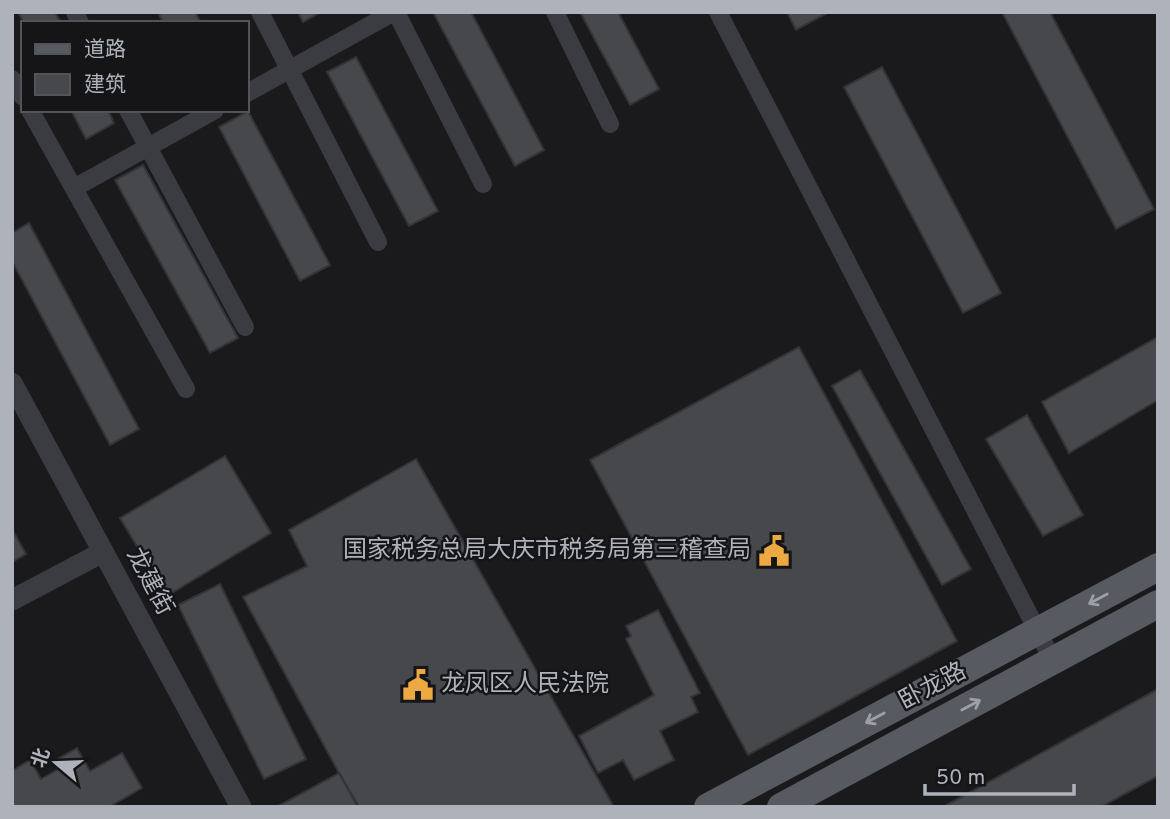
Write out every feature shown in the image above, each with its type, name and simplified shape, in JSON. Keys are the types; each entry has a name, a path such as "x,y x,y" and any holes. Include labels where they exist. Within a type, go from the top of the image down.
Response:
{"main road":[{"name":"卧龙路","path":"708,807 1158,567"},
{"name":"卧龙路","path":"781,807 1158,604"}],"street":[{"path":"260,12 378,242"},
{"path":"248,92 395,12 483,184"},
{"path":"555,12 610,124"},
{"path":"718,12 1053,661"},
{"path":"31,112 186,389"},
{"path":"129,112 245,327"},
{"path":"74,188 211,112"},
{"name":"龙建街","path":"12,383 241,807"},
{"path":"12,600 103,552"}],"building":[{"path":"18,12 55,12 60,21 23,21"},
{"path":"158,12 195,12 200,21 162,21"},
{"path":"298,12 321,12 303,22"},
{"path":"433,12 471,12 544,150 515,166"},
{"path":"580,12 618,12 659,89 630,105"},
{"path":"787,12 829,12 796,30"},
{"path":"1002,12 1050,12 1154,209 1116,229"},
{"path":"356,57 438,211 409,226 327,72"},
{"path":"882,67 1001,293 963,313 844,87"},
{"path":"248,111 330,265 300,281 219,127"},
{"path":"72,112 109,112 114,123 86,139"},
{"path":"143,165 238,338 210,353 115,180"},
{"path":"29,223 139,429 110,445 12,261 12,233"},
{"path":"1158,337 1158,400 1069,453 1042,402"},
{"name":"国家税务总局大庆市税务局第三稽查局","path":"799,347 957,641 748,755 590,460"},
{"path":"860,370 971,569 942,585 832,386"},
{"path":"1027,415 1083,515 1043,536 986,439"},
{"path":"225,456 271,533 167,596 120,518"},
{"name":"龙凤区人民法院","path":"416,459 614,807 359,807 339,773 243,597 307,566 289,530"},
{"path":"12,529 26,554 12,562"},
{"path":"220,584 306,759 264,779 178,605"},
{"path":"658,610 700,693 691,697 698,712 660,731 674,760 634,780 623,760 598,773 579,736 654,695 626,639 631,636 626,626"},
{"path":"1158,689 1158,776 1101,807 943,807"},
{"path":"77,748 90,771 122,753 142,788 109,807 12,807 12,771 30,760 41,779 62,767 57,759"},
{"path":"339,773 358,807 278,806"}],"place":[{"name":"国家税务总局大庆市税务局第三稽查局","path":"774,551"},
{"name":"龙凤区人民法院","path":"418,685"}]}
